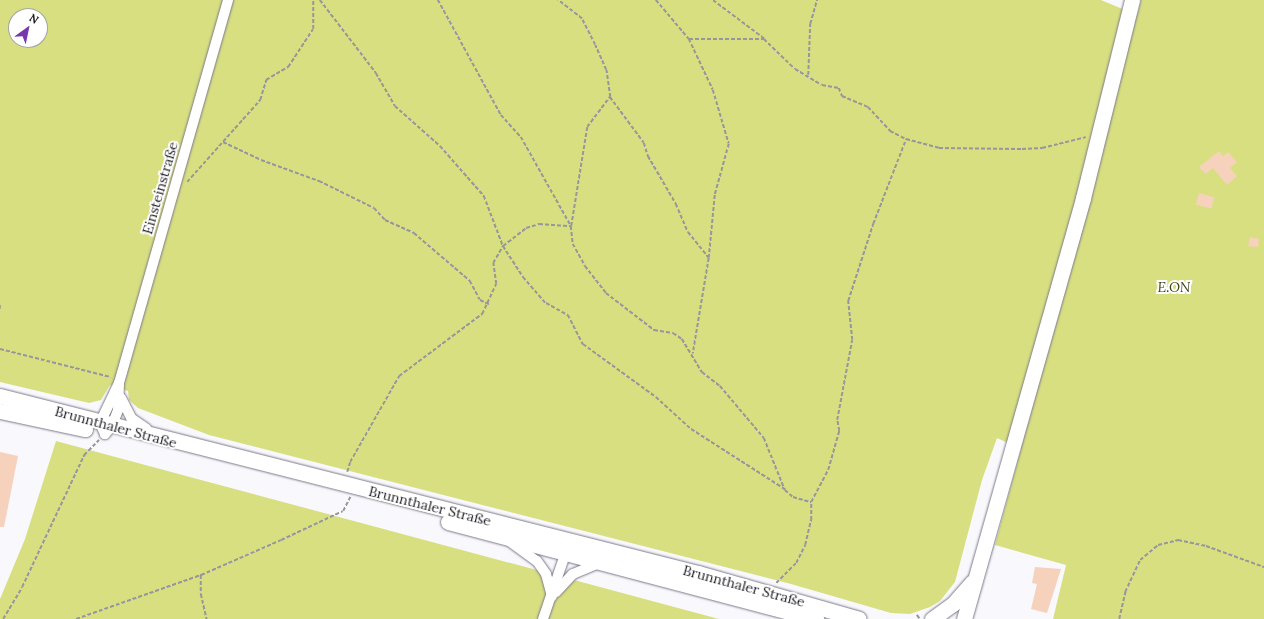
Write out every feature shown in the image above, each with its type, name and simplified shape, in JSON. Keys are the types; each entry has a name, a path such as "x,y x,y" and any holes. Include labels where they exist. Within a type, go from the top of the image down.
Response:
{"main road":[{"path":"964,619 1083,198 1132,0"},
{"name":"Brunnthaler Straße","path":"0,396 350,497 505,538 567,548 599,563 816,619"},
{"name":"Brunnthaler Straße","path":"0,411 106,427 168,440 567,548 764,591 859,619"},
{"path":"932,619 953,604 974,580"},
{"path":"970,596 973,619"}],"street":[{"name":"Einsteinstraße","path":"106,427 228,0"},
{"name":"Einsteinstraße","path":"120,381 121,396 136,423 168,440"},
{"name":"Einsteinstraße","path":"106,427 121,396"},
{"path":"505,538 537,561 546,574 552,596"},
{"path":"543,619 567,548"},
{"path":"552,596 573,574 599,563"}],"path":[{"path":"320,0 376,73 395,106 440,146 484,196 503,246 523,277 546,303 568,315 583,344 656,398 691,429 793,496 811,502"},
{"path":"438,0 501,115 521,136 571,226 576,250 606,294 654,330 672,333 682,339 702,372 720,386 764,438 786,490"},
{"path":"558,0 582,19 606,70 610,98 644,143 648,156 655,166 662,184 676,204 678,214 688,232 709,258"},
{"path":"656,0 689,39 715,96 729,144 715,195 709,258 692,354"},
{"path":"712,0 764,39 795,69 808,75 822,85 839,88 842,96 868,107 890,131 906,140 939,148 1022,150 1042,148 1086,136"},
{"path":"808,75 810,24 817,0"},
{"path":"173,192 192,178 260,100 266,80 288,67 313,29 314,1"},
{"path":"689,39 764,39"},
{"path":"571,226 587,127 610,98"},
{"path":"779,580 796,563 805,545 811,520 811,502 828,470 838,431 837,420 852,340 848,301 873,224 906,140"},
{"path":"222,142 261,160 319,181 374,208 385,220 414,233 470,281 480,300 489,304"},
{"path":"347,473 350,462 399,376 432,350 455,338 482,314 489,304 496,284 493,263 503,246 526,228 539,224 571,226"},
{"path":"0,348 120,381"},
{"path":"2,619 22,587 84,455 106,427"},
{"path":"76,619 201,575 343,511 350,497"},
{"path":"1119,619 1125,592 1140,560 1158,545 1178,540 1206,546 1264,568"},
{"path":"201,575 200,594 207,619"},
{"path":"918,615 920,619"}],"green space":[{"name":"E.ON","path":"0,0 1101,0 1137,15 1141,0 1264,0 1264,619 1053,619 1066,565 995,545 1021,449 997,438 982,480 955,582 940,601 930,607 910,614 891,613 791,584 209,435 138,408 129,400 128,391 110,385 101,400 89,403 0,382"},
{"path":"56,441 719,619 0,619 0,599 25,539"}],"building":[{"path":"1219,151 1223,156 1228,152 1237,162 1230,168 1237,176 1227,185 1213,168 1206,174 1199,167"},
{"path":"1199,193 1214,197 1211,209 1196,205"},
{"path":"1250,237 1259,239 1258,247 1248,246"},
{"path":"0,452 18,456 4,527 0,527"},
{"path":"1035,567 1061,569 1047,613 1031,609 1037,584 1032,583"}]}
